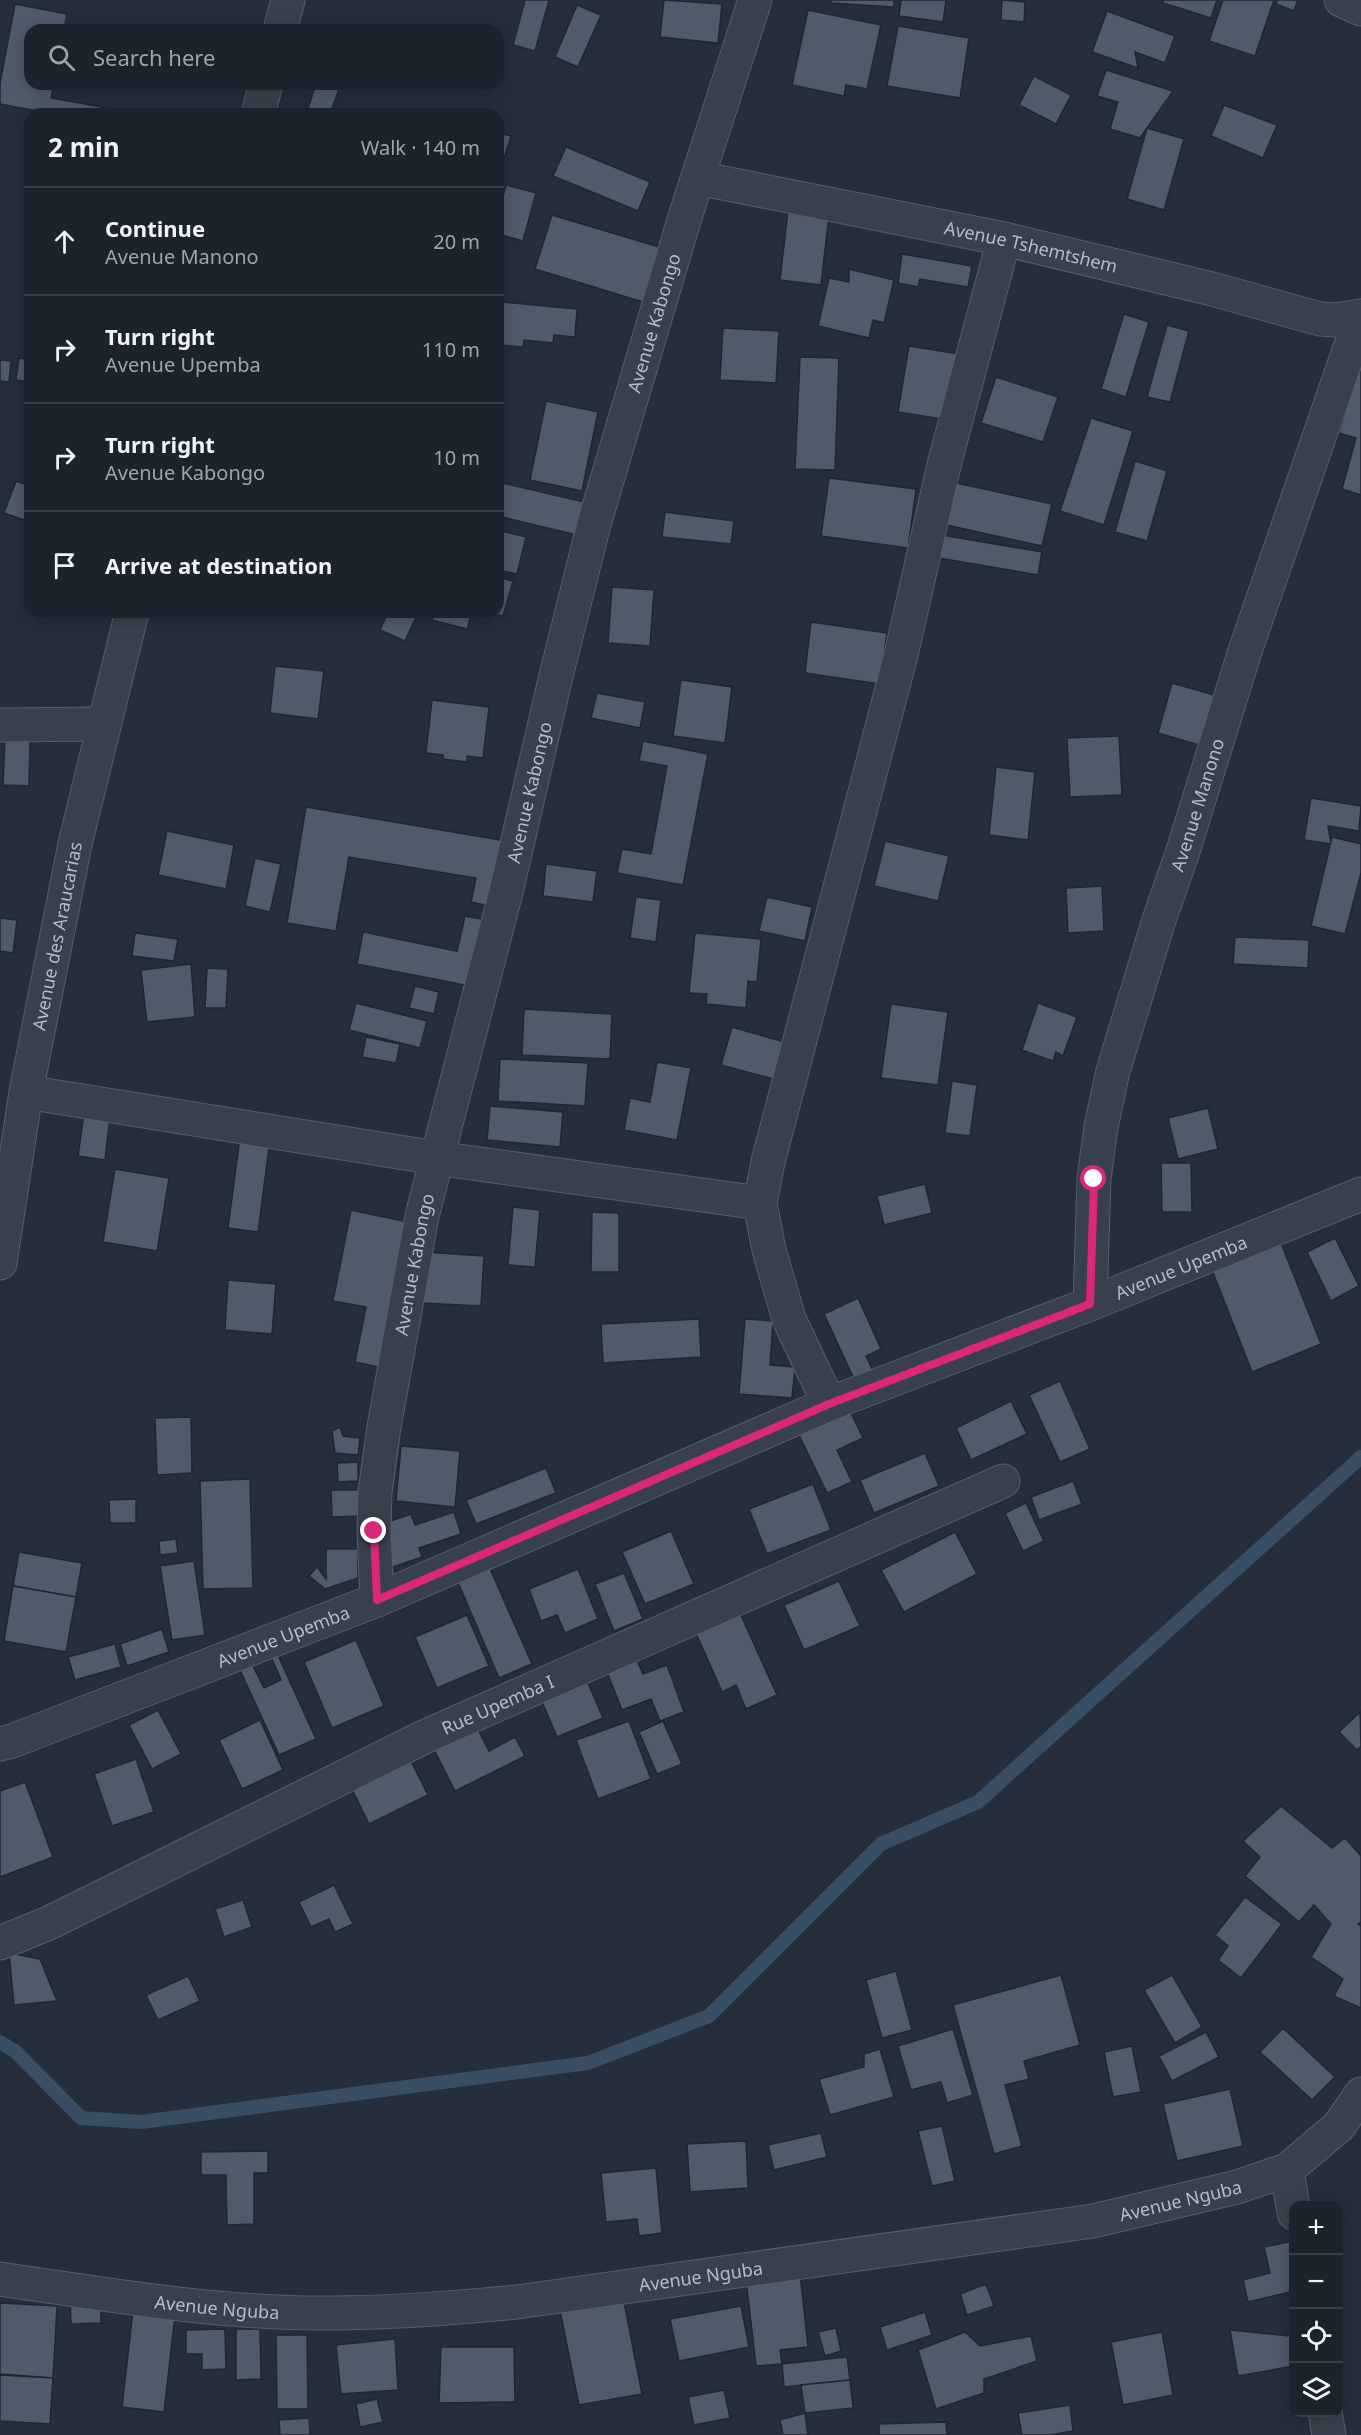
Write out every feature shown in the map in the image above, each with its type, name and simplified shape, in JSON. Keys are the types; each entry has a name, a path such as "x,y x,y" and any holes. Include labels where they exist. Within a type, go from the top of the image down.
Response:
{"street":[{"path":"282,24 288,0"},
{"name":"Avenue Kabongo","path":"377,1600 375,1492 384,1427 422,1216 506,892 594,524 698,178 755,0"},
{"path":"1341,0 1361,9"},
{"path":"260,108 264,90"},
{"name":"Avenue Tshemtshem","path":"698,178 1004,239 1212,289 1320,319 1335,320 1361,316"},
{"path":"829,1404 789,1319 769,1250 760,1203 768,1162 901,655 944,465 1004,239"},
{"name":"Avenue Manono","path":"1090,1304 1094,1179 1101,1127 1113,1071 1155,930 1186,840 1245,651 1361,316"},
{"name":"Avenue des Araucarias","path":"0,1263 17,1106 75,844 130,618"},
{"path":"0,725 104,724"},
{"path":"17,1106 436,1158 760,1203"},
{"name":"Avenue Upemba","path":"0,1744 127,1698 377,1600 829,1404 1090,1304 1361,1194"},
{"name":"Rue Upemba I","path":"0,1943 49,1923 424,1737 1003,1481"},
{"name":"Avenue Nguba","path":"0,2279 135,2299 240,2310 329,2313 433,2310 517,2302 1093,2221 1237,2187 1287,2170 1338,2126 1361,2094"},
{"path":"1287,2170 1291,2201"},
{"path":"1326,2417 1329,2435"}],"building":[{"path":"525,0 549,0 535,51 513,45"},
{"path":"664,0 722,4 718,43 660,37"},
{"path":"831,0 894,0 894,7 831,3"},
{"path":"901,0 946,0 943,22 899,16"},
{"path":"1002,0 1025,2 1024,22 1001,20"},
{"path":"1163,0 1217,0 1211,18 1163,3"},
{"path":"1223,0 1274,0 1255,56 1209,41"},
{"path":"1277,0 1298,0 1294,11 1276,4"},
{"path":"15,4 67,14 65,24 24,24 24,90 53,90 51,98 107,108 24,108 0,104 0,83"},
{"path":"577,5 601,15 578,67 555,57"},
{"path":"808,10 881,25 867,89 846,85 844,96 792,85"},
{"path":"1107,11 1175,36 1165,63 1135,52 1138,68 1092,52"},
{"path":"898,26 969,38 960,98 887,86"},
{"path":"1106,70 1173,91 1140,138 1110,129 1118,102 1097,96"},
{"path":"1034,76 1071,95 1056,124 1019,105"},
{"path":"314,90 339,90 332,108 308,108"},
{"path":"1224,105 1277,125 1263,158 1211,136"},
{"path":"1147,128 1184,139 1164,210 1127,199"},
{"path":"504,134 511,136 504,159"},
{"path":"566,147 650,182 638,211 553,176"},
{"path":"506,185 536,193 523,241 504,236"},
{"path":"788,210 829,215 821,285 780,280"},
{"path":"552,215 659,247 643,302 535,269"},
{"path":"902,254 972,266 968,287 920,279 918,287 898,283"},
{"path":"849,269 894,280 884,323 873,320 869,338 818,326 829,278 849,282"},
{"path":"504,302 577,309 575,337 554,335 553,343 524,340 523,347 504,345"},
{"path":"1124,314 1149,322 1126,397 1101,389"},
{"path":"1167,325 1189,331 1170,402 1147,397"},
{"path":"723,328 779,331 776,383 720,380"},
{"path":"909,346 959,354 948,420 898,412"},
{"path":"1361,356 1361,495 1342,489 1356,438 1339,433"},
{"path":"800,357 839,358 835,470 795,469"},
{"path":"19,358 24,359 24,381 16,380"},
{"path":"0,360 11,361 9,382 0,381"},
{"path":"996,377 1058,397 1043,442 981,423"},
{"path":"546,401 598,412 582,491 530,480"},
{"path":"1091,418 1133,431 1104,525 1060,511"},
{"path":"1135,461 1167,471 1147,541 1115,532"},
{"path":"829,478 916,489 908,548 821,536"},
{"path":"16,481 24,484 24,520 4,513"},
{"path":"952,482 1052,504 1042,546 942,524"},
{"path":"504,483 584,502 577,535 504,517"},
{"path":"665,512 734,521 731,544 662,537"},
{"path":"504,532 526,537 517,574 504,571"},
{"path":"942,535 1042,552 1038,575 939,558"},
{"path":"504,579 513,581 504,612"},
{"path":"612,587 654,590 650,646 608,643"},
{"path":"385,618 416,618 405,641 380,630"},
{"path":"432,618 470,618 467,629 432,620"},
{"path":"811,622 887,633 880,684 805,673"},
{"path":"275,666 324,671 318,719 270,713"},
{"path":"681,680 732,687 725,743 673,736"},
{"path":"1172,683 1214,695 1199,745 1158,733"},
{"path":"597,693 645,702 640,728 591,718"},
{"path":"432,700 489,707 483,758 467,756 467,762 443,759 443,755 426,753"},
{"path":"1119,736 1122,795 1070,797 1067,738"},
{"path":"5,739 30,740 29,786 3,785"},
{"path":"643,741 708,754 683,885 617,873 622,849 651,854 667,766 639,761"},
{"path":"996,767 1035,772 1028,840 989,835"},
{"path":"1311,798 1361,806 1359,831 1328,826 1331,844 1304,840"},
{"path":"306,807 506,841 494,907 471,902 476,878 349,857 336,931 287,923"},
{"path":"167,831 234,845 226,889 158,875"},
{"path":"1332,837 1361,844 1361,873 1345,934 1311,926"},
{"path":"885,841 949,856 938,901 874,886"},
{"path":"255,858 281,864 270,912 245,906"},
{"path":"546,864 597,871 593,902 543,896"},
{"path":"1102,886 1104,931 1068,933 1066,888"},
{"path":"636,897 661,900 656,942 630,938"},
{"path":"767,897 812,907 805,941 759,931"},
{"path":"465,916 493,921 480,988 357,964 363,932 457,951"},
{"path":"0,918 17,920 13,953 0,951"},
{"path":"135,933 178,939 174,961 132,956"},
{"path":"695,933 761,939 757,982 748,981 746,1008 706,1004 707,994 689,993"},
{"path":"1235,937 1309,940 1308,968 1233,964"},
{"path":"191,964 195,1017 147,1022 141,970"},
{"path":"207,968 228,969 226,1008 205,1008"},
{"path":"415,986 439,992 434,1014 409,1008"},
{"path":"356,1003 427,1021 420,1048 349,1030"},
{"path":"1038,1003 1077,1017 1063,1056 1056,1052 1053,1061 1022,1050"},
{"path":"891,1004 948,1012 938,1085 881,1078"},
{"path":"524,1009 612,1014 610,1059 522,1055"},
{"path":"732,1027 791,1044 781,1081 721,1065"},
{"path":"366,1037 400,1044 396,1063 362,1057"},
{"path":"500,1059 588,1063 585,1106 498,1101"},
{"path":"657,1062 691,1068 677,1140 624,1130 630,1098 650,1102"},
{"path":"952,1081 977,1085 970,1136 945,1133"},
{"path":"490,1106 563,1112 560,1147 487,1140"},
{"path":"1208,1108 1218,1149 1178,1159 1168,1118"},
{"path":"84,1114 110,1118 105,1160 78,1156"},
{"path":"240,1137 270,1140 258,1232 228,1228"},
{"path":"1161,1163 1191,1163 1192,1212 1162,1212"},
{"path":"115,1169 169,1178 157,1251 103,1242"},
{"path":"925,1184 932,1213 884,1225 877,1196"},
{"path":"513,1207 540,1210 535,1267 508,1265"},
{"path":"351,1210 412,1223 383,1368 355,1362 366,1307 333,1301"},
{"path":"592,1212 619,1213 619,1272 591,1272"},
{"path":"1335,1238 1359,1286 1331,1301 1307,1252"},
{"path":"1281,1243 1321,1344 1252,1372 1212,1270"},
{"path":"424,1252 484,1256 481,1306 421,1303"},
{"path":"228,1280 276,1284 272,1334 225,1330"},
{"path":"858,1298 881,1349 866,1356 873,1371 854,1379 824,1314"},
{"path":"699,1319 701,1357 603,1363 601,1324"},
{"path":"745,1319 773,1321 770,1365 795,1367 792,1398 739,1394"},
{"path":"1060,1381 1090,1449 1060,1462 1029,1395"},
{"path":"1011,1401 1027,1434 971,1460 956,1428"},
{"path":"849,1409 863,1438 837,1450 852,1482 827,1493 798,1433"},
{"path":"191,1417 192,1473 157,1475 155,1418"},
{"path":"340,1427 343,1436 360,1438 358,1455 335,1453 332,1431"},
{"path":"401,1446 460,1451 455,1507 396,1501"},
{"path":"925,1453 939,1486 874,1513 860,1480"},
{"path":"358,1462 358,1481 338,1482 337,1463"},
{"path":"546,1468 556,1493 476,1524 466,1500"},
{"path":"250,1479 253,1588 203,1589 200,1481"},
{"path":"1073,1481 1082,1504 1039,1520 1031,1497"},
{"path":"813,1484 831,1530 767,1554 749,1509"},
{"path":"331,1490 362,1490 363,1516 332,1517"},
{"path":"136,1499 136,1523 110,1523 109,1500"},
{"path":"1026,1503 1044,1541 1023,1551 1005,1513"},
{"path":"454,1512 461,1534 419,1548 422,1557 393,1567 379,1525 411,1514 415,1525"},
{"path":"671,1531 694,1584 645,1604 622,1552"},
{"path":"955,1532 977,1574 904,1612 881,1570"},
{"path":"176,1539 178,1553 160,1555 159,1541"},
{"path":"326,1549 358,1549 358,1578 325,1589 309,1576 317,1567 326,1579"},
{"path":"19,1552 82,1563 76,1597 13,1586"},
{"path":"484,1555 532,1664 499,1678 457,1580"},
{"path":"194,1561 205,1635 172,1640 160,1566"},
{"path":"578,1569 598,1619 565,1633 557,1615 541,1621 529,1589"},
{"path":"624,1573 643,1619 614,1631 595,1584"},
{"path":"839,1581 860,1626 804,1650 784,1605"},
{"path":"13,1586 76,1597 66,1652 4,1641"},
{"path":"739,1611 777,1695 746,1709 736,1685 722,1692 695,1631"},
{"path":"467,1615 489,1666 437,1688 415,1637"},
{"path":"162,1629 169,1652 127,1666 120,1644"},
{"path":"356,1640 384,1706 332,1728 304,1662"},
{"path":"115,1644 121,1667 75,1680 68,1657"},
{"path":"276,1651 316,1739 279,1755 239,1668 251,1662 264,1688 281,1680 272,1659 263,1663 261,1659"},
{"path":"633,1651 643,1674 667,1665 684,1712 660,1721 651,1699 622,1710 603,1662"},
{"path":"583,1671 603,1718 557,1737 537,1690"},
{"path":"158,1710 181,1754 152,1769 129,1725"},
{"path":"1360,1712 1361,1746 1357,1750 1339,1732"},
{"path":"472,1718 489,1751 515,1737 525,1756 455,1791 429,1740"},
{"path":"260,1720 283,1770 242,1789 219,1740"},
{"path":"629,1721 651,1779 598,1799 576,1740"},
{"path":"663,1721 682,1764 657,1774 639,1732"},
{"path":"405,1749 428,1795 369,1824 346,1777"},
{"path":"136,1759 154,1812 112,1826 94,1774"},
{"path":"25,1782 53,1857 0,1877 0,1791"},
{"path":"1281,1806 1332,1848 1345,1838 1361,1856 1361,1922 1358,1924 1361,1926 1361,2008 1334,1996 1343,1979 1311,1957 1331,1924 1314,1905 1299,1922 1245,1876 1260,1857 1243,1841"},
{"path":"334,1885 353,1924 335,1932 329,1919 311,1927 299,1902"},
{"path":"1245,1897 1282,1924 1241,1978 1218,1960 1228,1946 1215,1935"},
{"path":"243,1900 252,1927 224,1937 215,1909"},
{"path":"9,1953 40,1959 57,2001 14,2005"},
{"path":"896,1971 912,2030 882,2038 866,1980"},
{"path":"1061,1975 1080,2045 1024,2061 1029,2079 1005,2085 1022,2146 994,2154 953,2005"},
{"path":"1172,1975 1202,2027 1175,2043 1144,1990"},
{"path":"188,1976 200,2001 158,2020 146,1995"},
{"path":"1283,2028 1335,2077 1312,2100 1260,2052"},
{"path":"953,2029 973,2095 947,2103 941,2082 911,2090 898,2046"},
{"path":"1206,2032 1219,2057 1172,2081 1159,2056"},
{"path":"1132,2046 1141,2092 1113,2097 1104,2052"},
{"path":"880,2049 894,2097 830,2115 819,2079 864,2067 864,2054"},
{"path":"1230,2089 1243,2146 1177,2161 1163,2104"},
{"path":"942,2126 955,2181 932,2186 918,2131"},
{"path":"821,2133 827,2157 774,2170 768,2145"},
{"path":"746,2141 748,2188 690,2192 687,2144"},
{"path":"268,2151 268,2173 254,2173 254,2224 227,2225 226,2175 201,2175 201,2152"},
{"path":"656,2168 662,2233 639,2236 637,2219 606,2222 601,2173"},
{"path":"1289,2242 1289,2292 1248,2302 1243,2280 1270,2273 1264,2247"},
{"path":"800,2273 808,2347 780,2350 782,2364 756,2366 746,2279"},
{"path":"986,2284 994,2306 967,2315 960,2294"},
{"path":"101,2300 101,2323 71,2324 70,2301"},
{"path":"624,2302 642,2394 579,2405 560,2310"},
{"path":"0,2303 57,2306 53,2378 0,2374"},
{"path":"741,2306 749,2347 679,2361 670,2319"},
{"path":"133,2311 175,2316 164,2412 122,2407"},
{"path":"925,2312 932,2335 887,2350 880,2327"},
{"path":"836,2328 841,2351 825,2356 818,2332"},
{"path":"225,2329 226,2369 202,2370 202,2354 186,2354 186,2330"},
{"path":"236,2329 260,2329 261,2379 236,2380"},
{"path":"1230,2330 1289,2336 1289,2367 1238,2376"},
{"path":"965,2332 980,2346 1031,2336 1037,2361 984,2379 984,2393 936,2409 918,2350"},
{"path":"1162,2332 1173,2395 1123,2405 1111,2342"},
{"path":"276,2335 307,2335 308,2409 277,2409"},
{"path":"395,2339 398,2390 341,2394 336,2345"},
{"path":"441,2347 514,2347 515,2402 439,2403"},
{"path":"847,2357 850,2380 784,2387 782,2364"},
{"path":"0,2375 53,2378 50,2424 0,2421"},
{"path":"850,2380 853,2408 805,2413 801,2385"},
{"path":"724,2390 730,2418 694,2425 688,2397"},
{"path":"377,2399 383,2422 360,2427 356,2404"},
{"path":"1070,2405 1073,2431 1050,2435 1022,2435 1018,2413"},
{"path":"805,2413 808,2435 783,2435 780,2420"},
{"path":"309,2418 310,2435 280,2435 279,2420"},
{"path":"946,2422 947,2435 879,2435 879,2424"}],"waterway":[{"path":"0,2042 16,2052 81,2118 141,2122 588,2063 709,2016 881,1844 978,1802 1361,1457"}],"route":[{"path":"374,1531 377,1600 829,1404 1090,1304 1094,1179"}]}
